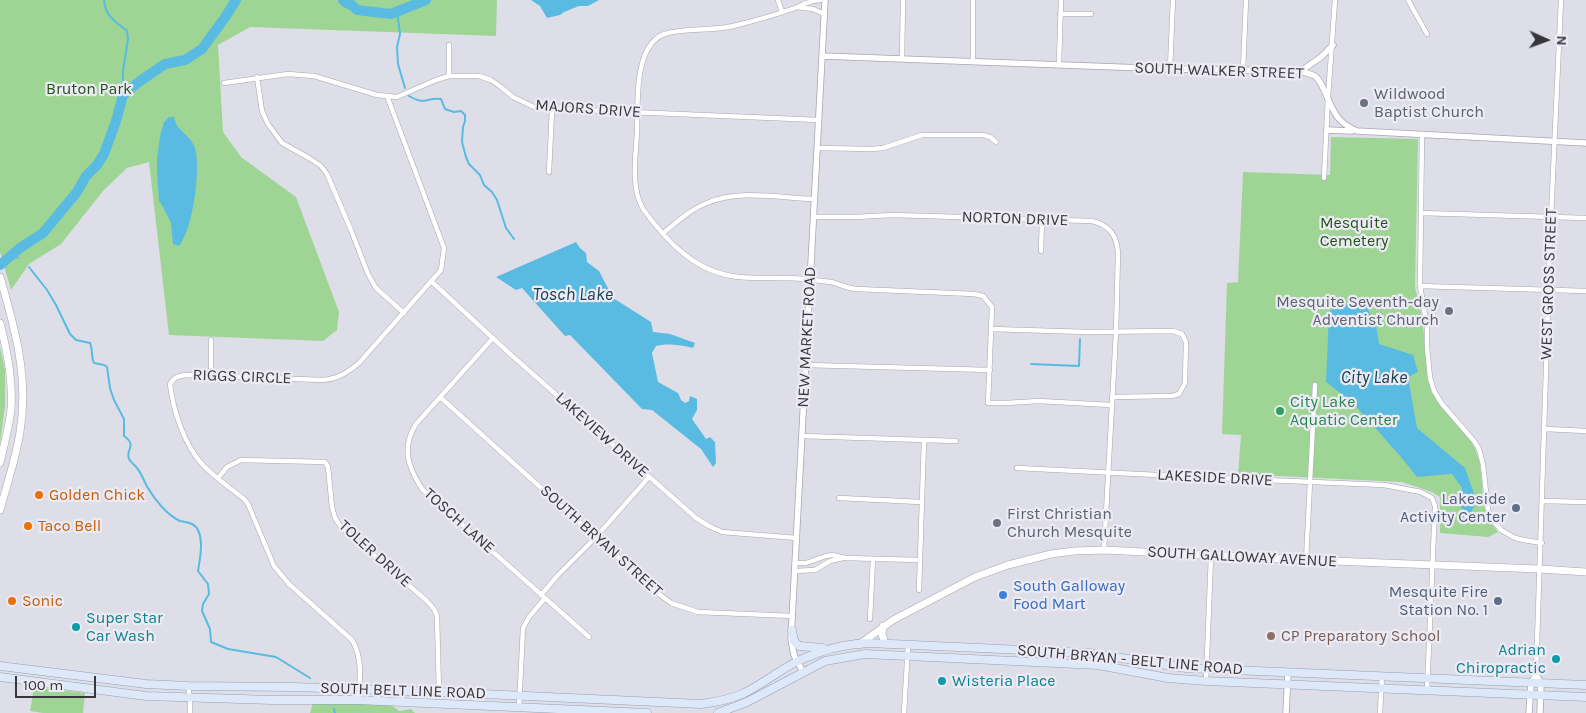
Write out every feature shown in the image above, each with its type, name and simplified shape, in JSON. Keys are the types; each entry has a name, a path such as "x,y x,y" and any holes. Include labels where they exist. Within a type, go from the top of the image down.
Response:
{"main road":[{"path":"0,277 14,324 22,365 24,390 20,432 0,510"},
{"path":"0,323 10,370 11,408 0,463"},
{"path":"8,430 20,432"},
{"name":"SOUTH GALLOWAY AVENUE","path":"860,644 883,626 921,604 975,577 992,570 1052,554 1074,551 1104,550 1586,572"},
{"path":"883,626 882,634 885,644"},
{"path":"792,630 794,642 799,646 832,648"},
{"path":"826,661 832,656 857,650 860,644"},
{"name":"SOUTH BRYAN - BELT LINE ROAD","path":"797,661 832,648 860,644 908,644 1090,653 1171,666 1206,669 1586,685"},
{"path":"972,647 972,659"},
{"name":"SOUTH BRYAN - BELT LINE ROAD","path":"803,672 826,661 865,654 1098,665 1168,678 1206,681 1586,697"},
{"name":"SOUTH BELT LINE ROAD","path":"0,666 146,684 439,692 702,704 743,694 797,661"},
{"path":"718,713 748,702 803,672"},
{"path":"28,681 30,675 33,674 56,676 63,674"},
{"path":"1340,686 1341,674"},
{"name":"SOUTH BELT LINE ROAD","path":"0,677 146,696 272,700 358,700 647,713"},
{"path":"1484,692 1485,681"},
{"path":"272,700 273,687"},
{"path":"463,705 464,693"},
{"path":"605,700 605,711"},
{"path":"642,702 642,713"}],"street":[{"path":"778,0 782,12"},
{"path":"820,0 804,3 782,12 730,27 667,33 657,38 645,52 642,62 637,113 635,179 638,202 650,219 679,252 712,271 739,277 831,282 856,290 974,294 983,296 992,307 988,402 1039,401 1111,405"},
{"name":"NEW MARKET ROAD","path":"803,672 792,648 792,630 825,0"},
{"path":"902,59 903,0"},
{"path":"972,0 973,61"},
{"path":"1059,64 1061,0"},
{"path":"1170,69 1173,0"},
{"path":"1243,70 1246,0"},
{"path":"1324,178 1335,0"},
{"path":"1408,0 1427,34"},
{"name":"WEST GROSS STREET","path":"1536,674 1542,542 1551,217 1561,0"},
{"path":"797,7 813,9 824,14"},
{"path":"1060,14 1091,14"},
{"path":"449,45 449,76"},
{"path":"1301,71 1321,57 1333,45"},
{"name":"SOUTH WALKER STREET","path":"822,56 1170,69 1301,71 1319,79 1333,112 1346,126 1357,131"},
{"name":"MAJORS DRIVE","path":"224,83 288,74 314,76 397,97 449,76 479,76 490,80 513,97 536,108 819,120"},
{"path":"257,77 262,112 268,124 282,143 304,154 321,166 332,186 368,274 376,288 404,313"},
{"name":"RIGGS CIRCLE","path":"358,700 359,656 357,647 352,640 284,578 274,566 248,504 200,463 187,440 178,418 170,384 173,379 182,376 334,379 347,373 359,363 441,270 444,248 387,96"},
{"path":"549,172 552,110"},
{"path":"1327,130 1586,143"},
{"path":"817,148 857,150 883,148 922,135 983,135 990,137 996,142"},
{"path":"1422,135 1420,286 1427,327 1430,378 1434,391 1442,404 1474,441 1478,449 1483,465 1488,510 1491,518 1501,530 1515,538 1542,542"},
{"path":"663,233 688,214 707,203 725,198 746,196 814,199"},
{"path":"1421,213 1586,218"},
{"name":"NORTON DRIVE","path":"814,217 893,215 1092,221 1101,223 1113,234 1118,245 1116,332 1104,550"},
{"path":"1041,251 1042,220"},
{"name":"LAKEVIEW DRIVE","path":"431,281 696,518 722,532 797,538"},
{"path":"1420,286 1586,291"},
{"path":"991,329 1116,332 1174,331 1182,334 1186,342 1185,383 1179,394 1172,396 1112,397"},
{"name":"TOSCH LANE","path":"493,338 416,424 408,441 408,460 413,475 422,489 589,636"},
{"path":"211,376 212,340"},
{"path":"806,365 990,370"},
{"path":"1306,560 1315,385"},
{"name":"SOUTH BRYAN STREET","path":"440,397 671,603 698,612 793,616"},
{"path":"1545,429 1586,431"},
{"path":"802,436 956,441"},
{"path":"919,590 924,440"},
{"name":"TOLER DRIVE","path":"218,478 227,467 240,460 324,462 328,468 333,513 341,527 434,609 438,627 439,692"},
{"name":"LAKESIDE DRIVE","path":"1017,468 1384,485 1412,490 1427,495 1435,501 1433,564"},
{"path":"519,707 523,628 529,617 558,575 596,537 649,477"},
{"path":"840,498 921,502"},
{"path":"1542,501 1586,502"},
{"path":"795,562 810,562 832,555 845,558 919,560"},
{"path":"1206,681 1211,556"},
{"path":"795,571 815,570 830,562 845,558"},
{"path":"870,619 873,559"},
{"path":"1427,690 1433,564"},
{"path":"904,713 908,644"},
{"path":"1286,713 1288,672"},
{"path":"1530,713 1531,683 1536,674"},
{"path":"1536,674 1541,683 1540,713"},
{"path":"1380,713 1382,676"},
{"path":"188,686 190,713"},
{"path":"716,702 718,713"}],"green space":[{"name":"Bruton Park","path":"0,0 497,0 496,36 250,27 218,45 223,132 241,157 296,197 339,312 337,330 323,341 169,335 149,162 127,168 103,191 61,244 29,264 11,290 0,252"},
{"name":"Mesquite Cemetery","path":"1331,137 1418,139 1415,287 1422,317 1429,381 1436,400 1467,435 1474,446 1480,463 1487,518 1498,532 1488,537 1440,533 1440,497 1432,492 1402,482 1238,474 1241,435 1222,434 1227,283 1238,282 1243,172 1330,175"},
{"path":"0,347 5,370 5,406 0,443"},
{"path":"34,687 85,693 83,713 43,713 30,711"},
{"path":"313,703 390,704 399,711 411,709 415,713 310,713"}],"water":[{"path":"531,0 599,0 588,6 579,6 560,15 547,18 540,6"},
{"path":"169,117 174,117 176,124 191,141 197,158 195,198 192,213 184,238 179,246 173,244 171,223 159,201 157,159 164,122"},
{"name":"Tosch Lake","path":"576,242 586,253 587,262 599,271 613,298 651,322 653,332 670,334 695,343 693,348 674,345 656,346 652,353 658,382 678,393 681,400 685,403 689,401 690,396 697,399 697,410 692,419 706,439 710,437 715,442 716,463 713,467 701,449 652,410 642,409 570,335 565,336 522,288 516,290 496,277"},
{"name":"City Lake","path":"1337,303 1366,306 1376,325 1379,344 1413,355 1418,372 1408,377 1417,428 1465,468 1477,502 1470,514 1461,508 1462,488 1452,474 1417,477 1353,403 1326,382 1329,313"}],"waterway":[{"path":"104,0 106,10 127,31 123,95"},
{"path":"0,265 20,248 43,233 77,192 86,176 97,165 104,154 123,95 165,64 185,60 202,49 236,0"},
{"path":"343,0 357,10 391,14 426,0"},
{"path":"397,11 400,34 397,47 398,64 405,88"},
{"path":"409,96 422,101 441,99 445,109 454,112 461,111 465,115 462,142 466,157 469,164 480,175 484,185 497,200 506,228 514,239"},
{"path":"13,254 18,258"},
{"path":"29,267 47,290 70,334 76,340 90,343 94,363 107,367 110,388 124,419 124,436 131,445 128,456 139,470 151,493 170,515 180,521 192,524 199,533 201,546 198,571 208,584 209,594 203,604 202,611 210,629 211,642 228,649 276,657 310,678"},
{"path":"1031,364 1079,366 1080,339"},
{"path":"334,709 335,713"}],"place":[{"name":"Wildwood Baptist Church","path":"1364,103"},
{"name":"Mesquite Seventh-day Adventist Church","path":"1449,311"},
{"name":"City Lake Aquatic Center","path":"1280,411"},
{"name":"Golden Chick","path":"39,495"},
{"name":"Lakeside Activity Center","path":"1516,508"},
{"name":"First Christian Church Mesquite","path":"997,523"},
{"name":"Taco Bell","path":"28,526"},
{"name":"South Galloway Food Mart","path":"1003,595"},
{"name":"Sonic","path":"12,601"},
{"name":"Mesquite Fire Station No. 1","path":"1498,601"},
{"name":"Super Star Car Wash","path":"76,627"},
{"name":"CP Preparatory School","path":"1271,636"},
{"name":"Adrian Chiropractic","path":"1556,659"},
{"name":"Wisteria Place","path":"942,681"}]}
